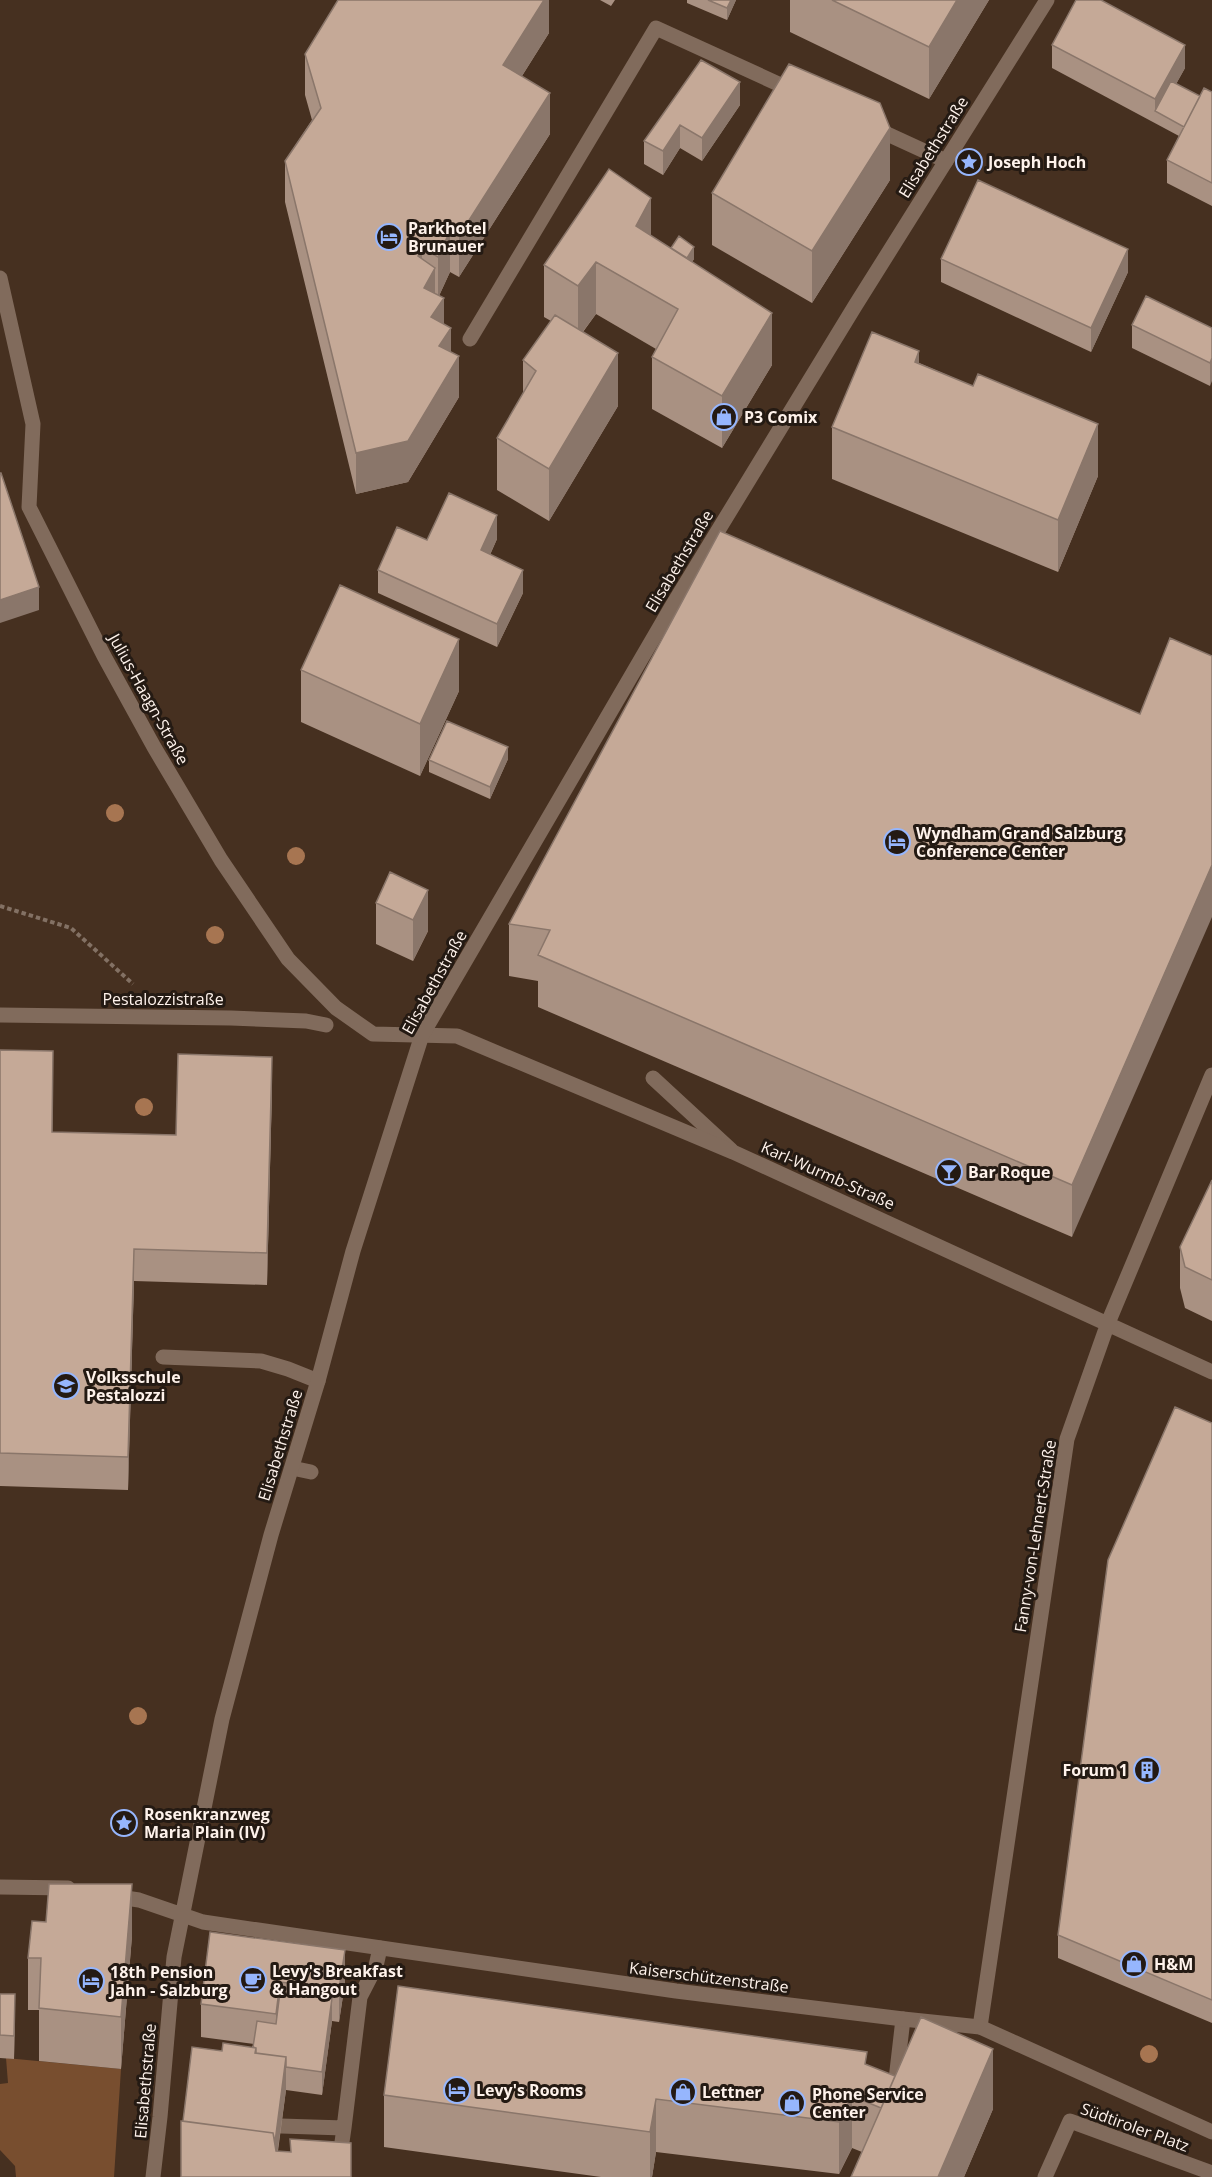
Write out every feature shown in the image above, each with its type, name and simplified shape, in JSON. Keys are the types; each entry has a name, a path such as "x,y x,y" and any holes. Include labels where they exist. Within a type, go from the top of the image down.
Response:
{"street":[{"name":"Elisabethstraße","path":"153,2177 174,1957 222,1719 271,1535 318,1381 353,1251 422,1035 672,606 855,306 1047,0"},
{"path":"470,339 656,28 810,99"},
{"path":"853,119 946,161"},
{"name":"Julius-Haagn-Straße","path":"0,278 33,424 29,507 104,656 154,747 220,860 288,959 336,1008 373,1034 422,1035"},
{"name":"Pestalozzistraße","path":"0,1016 286,1020 326,1025"},
{"name":"Karl-Wurmb-Straße","path":"422,1035 457,1036 733,1152 1212,1372"},
{"name":"Fanny-von-Lehnert-Straße","path":"980,2027 1067,1439 1108,1323 1212,1075"},
{"path":"654,1078 733,1152"},
{"path":"163,1357 261,1361 318,1381"},
{"path":"292,1468 311,1472"},
{"name":"Kaiserschützenstraße","path":"0,1887 62,1887 139,1900 203,1922 676,1991 980,2027 1212,2132"},
{"path":"337,2177 360,1997 376,1966 380,1948"},
{"path":"889,2103 896,2084 903,2019"},
{"name":"Südtiroler Platz","path":"1045,2177 1070,2121 1212,2173"},
{"path":"281,2126 344,2128"}],"path":[{"path":"0,906 71,928 171,1018"}],"shaded area":[{"path":"6,2058 121,2069 114,2177 16,2177 15,2166 0,2150 0,2084 8,2083"}],"building":[{"name":"Parkhotel Brunauer","path":"338,0 544,0 503,65 550,93 459,236 450,231 438,257 422,248 418,256 435,268 424,288 444,298 431,317 451,328 439,346 459,356 408,441 356,453 285,161 321,108 305,54"},
{"path":"708,0 731,0 727,8"},
{"path":"832,0 957,0 929,47"},
{"path":"1076,0 1101,0 1185,45 1155,99 1052,45"},
{"path":"701,60 740,82 702,138 680,125 663,151 644,141"},
{"path":"789,64 880,103 890,128 812,251 712,193"},
{"path":"1171,81 1200,96 1184,127 1155,111"},
{"path":"1204,88 1212,92 1212,183 1167,160"},
{"path":"609,169 651,198 636,226 772,313 722,396 652,357 678,309 596,262 578,286 544,265"},
{"path":"978,180 1128,249 1091,328 941,259"},
{"path":"679,236 694,247 687,258 671,248"},
{"path":"1146,296 1212,328 1210,363 1132,325"},
{"path":"555,315 618,353 549,469 497,438 536,371 523,360"},
{"path":"872,332 919,351 915,362 973,386 978,374 1098,424 1058,520 832,427"},
{"path":"0,473 39,587 0,600"},
{"path":"449,493 497,515 481,550 523,570 497,624 378,570 397,527 427,540"},
{"name":"Wyndham Grand Salzburg Conference Center","path":"720,531 1140,714 1170,638 1212,656 1212,865 1072,1185 538,955 550,930 509,924"},
{"path":"340,585 459,639 420,724 301,670"},
{"path":"447,721 508,747 490,787 429,760"},
{"path":"390,872 428,890 413,920 376,903"},
{"name":"Volksschule Pestalozzi","path":"0,1050 53,1051 52,1132 176,1135 178,1054 272,1057 267,1253 134,1249 128,1457 0,1453"},
{"path":"1212,1180 1212,1280 1185,1267 1180,1247"},
{"name":"Forum 1","path":"1175,1407 1212,1423 1212,2000 1058,1935 1108,1560"},
{"path":"49,1884 132,1884 121,2017 39,2008 41,1958 28,1958 32,1921 46,1922"},
{"path":"210,1932 345,1950 339,1989 280,1982 276,2014 201,2004"},
{"path":"398,1986 867,2052 865,2064 895,2076 881,2108 852,2096 839,2122 656,2099 650,2132 384,2095"},
{"path":"280,1992 332,1998 322,2072 286,2067 286,2057 256,2053 256,2048 253,2047 257,2021 276,2024"},
{"path":"0,1994 15,1994 14,2036 0,2035"},
{"path":"921,2017 993,2049 938,2177 851,2177"},
{"path":"223,2043 256,2048 255,2053 286,2057 275,2142 273,2133 183,2121 192,2047 222,2051"},
{"path":"181,2121 273,2133 276,2151 291,2152 290,2139 351,2143 351,2177 181,2177"}],"place":[{"name":"Joseph Hoch","path":"969,162"},
{"name":"Parkhotel Brunauer","path":"389,237"},
{"name":"P3 Comix","path":"724,417"},
{"name":"Wyndham Grand Salzburg Conference Center","path":"897,842"},
{"name":"Bar Roque","path":"949,1172"},
{"name":"Volksschule Pestalozzi","path":"66,1386"},
{"name":"Forum 1","path":"1147,1770"},
{"name":"Rosenkranzweg Maria Plain (IV)","path":"124,1823"},
{"name":"H&M","path":"1134,1964"},
{"name":"Levy's Breakfast & Hangout","path":"253,1980"},
{"name":"18th Pension Jahn - Salzburg","path":"91,1981"},
{"name":"Levy's Rooms","path":"457,2090"},
{"name":"Lettner","path":"683,2092"},
{"name":"Phone Service Center","path":"792,2103"}]}
